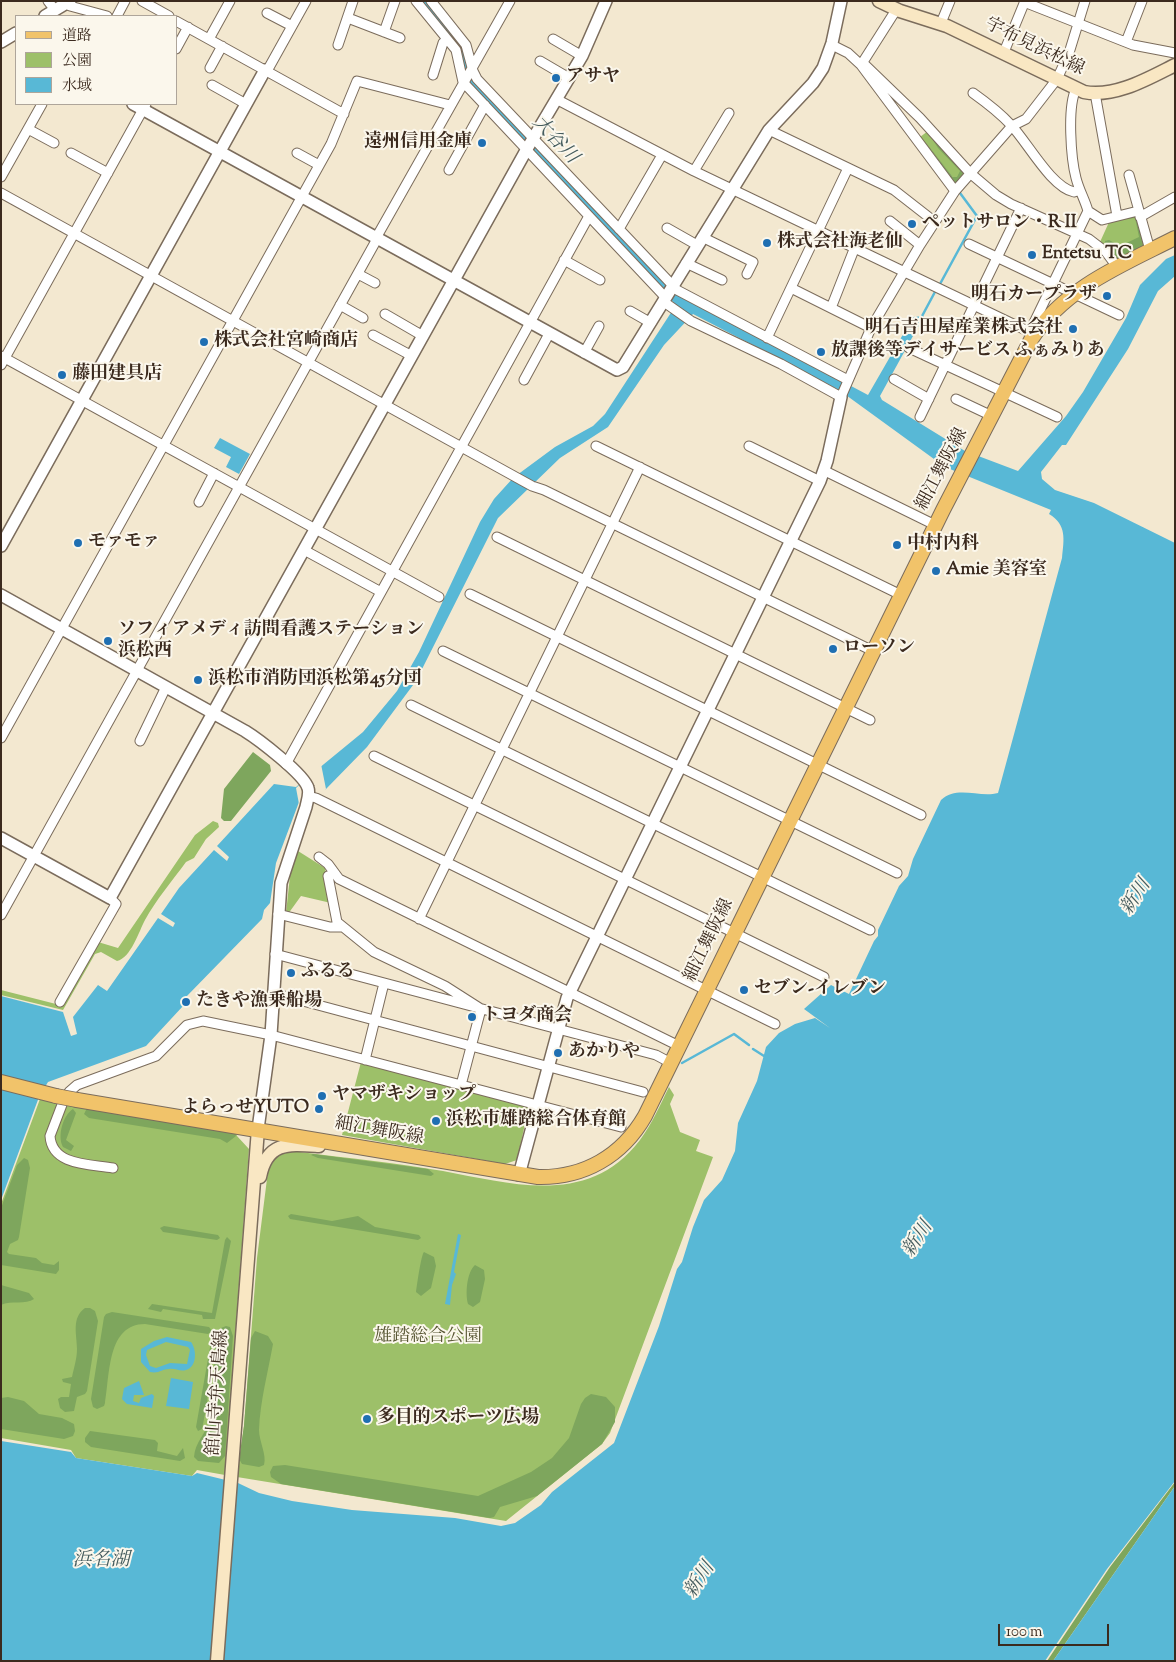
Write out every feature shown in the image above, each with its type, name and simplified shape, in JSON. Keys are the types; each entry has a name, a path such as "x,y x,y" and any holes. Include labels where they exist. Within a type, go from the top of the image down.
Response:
{"main road":[{"name":"宇布見浜松線","path":"879,1 896,10 941,23 1004,52 1076,89 1095,93 1136,84 1174,63"},
{"name":"細江舞阪線","path":"1,1082 62,1097 519,1175 545,1177 568,1175 590,1168 610,1156 637,1129 671,1063 935,525 992,416 1032,332 1071,291 1175,238"},
{"name":"舘山寺弁天島線","path":"217,1661 230,1472 258,1129"},
{"path":"249,1238 261,1170 272,1152 281,1146 292,1144 361,1148"}],"street":[{"path":"118,15 125,1"},
{"path":"142,1 167,15"},
{"path":"210,39 230,1"},
{"path":"1,546 246,104 306,1"},
{"path":"338,45 354,1"},
{"path":"384,32 395,1"},
{"path":"407,1 418,4 447,39 457,53 464,80 485,105 530,144 619,229 689,320 841,395"},
{"path":"431,1 466,44 471,69 477,79 589,216 669,296"},
{"path":"1,915 450,105 510,1"},
{"path":"110,898 530,144 582,56 606,1"},
{"path":"439,598 82,400 3,360 108,173 141,106 220,152 549,334 614,369 620,370 669,296 699,241 769,130 813,83 827,60 841,1"},
{"path":"941,23 950,1"},
{"path":"519,1175 536,1105 569,992 822,476 841,395 871,328 920,245 956,191 1012,126 1026,119 1058,79 1069,53 1085,1"},
{"path":"1126,42 1142,1"},
{"path":"49,9 69,2 70,6 103,15"},
{"path":"1004,52 1025,2 1174,63"},
{"path":"862,64 896,10"},
{"path":"267,13 292,26"},
{"path":"348,18 400,38"},
{"path":"178,21 344,114"},
{"path":"178,45 188,27"},
{"path":"1,42 15,35"},
{"path":"433,75 443,43 447,39"},
{"path":"553,39 582,56"},
{"path":"832,45 848,53 862,64 920,118 970,173 1000,197 1078,234 1100,247 1118,268"},
{"path":"210,68 222,46"},
{"path":"540,61 569,78"},
{"path":"862,64 956,191"},
{"path":"1,738 302,197 344,114 357,81 450,105"},
{"path":"212,86 246,104"},
{"path":"1076,89 1072,106 1073,160 1080,190 1088,211 1102,220 1117,216 1139,214 1175,197"},
{"path":"973,93 990,105 1012,126 1061,187 1074,192 1080,190"},
{"path":"1095,93 1117,216"},
{"path":"556,99 694,171 1032,332 1088,211"},
{"path":"1,177 39,105"},
{"path":"449,170 485,105"},
{"path":"694,171 729,113"},
{"path":"28,129 54,143"},
{"path":"769,130 894,190 935,222"},
{"path":"71,153 108,173"},
{"path":"298,153 319,165"},
{"path":"619,229 662,155"},
{"path":"768,338 848,168"},
{"path":"1128,175 1150,250"},
{"path":"1,193 513,476 873,652"},
{"path":"920,417 1021,208"},
{"path":"286,764 589,216"},
{"path":"890,221 920,245"},
{"path":"667,228 753,262 747,274"},
{"path":"969,244 1119,315"},
{"path":"831,308 855,248"},
{"path":"564,260 600,280"},
{"path":"686,263 722,280"},
{"path":"358,274 375,283"},
{"path":"791,288 871,328"},
{"path":"669,296 677,290 847,381"},
{"path":"340,305 363,318"},
{"path":"630,311 651,323"},
{"path":"385,314 423,336"},
{"path":"584,353 599,326"},
{"path":"524,380 549,334"},
{"path":"373,335 412,356"},
{"path":"909,348 1057,417"},
{"path":"894,380 929,399"},
{"path":"956,399 992,416"},
{"path":"596,446 901,595"},
{"path":"749,446 935,525"},
{"path":"419,919 640,467"},
{"path":"198,502 214,473"},
{"path":"497,537 870,720"},
{"path":"304,550 381,592"},
{"path":"470,594 921,815"},
{"path":"1,595 251,735 304,780 308,786 310,800 282,874 271,1035 258,1129"},
{"path":"443,650 897,873"},
{"path":"140,741 166,687"},
{"path":"411,705 870,930"},
{"path":"374,756 824,977"},
{"path":"310,800 447,862 775,1024"},
{"path":"1,838 110,898 116,904 60,1002"},
{"path":"319,857 328,864 339,879 679,1046"},
{"path":"328,876 337,922 342,927 374,952 445,986 481,1009"},
{"path":"278,914 330,927 342,927"},
{"path":"276,954 656,1055 671,1063"},
{"path":"365,1060 384,983"},
{"path":"273,993 643,1092"},
{"path":"461,1085 481,1009"},
{"path":"113,1168 65,1159 56,1153 50,1136 62,1097 77,1085 156,1056 188,1026 197,1021 271,1035 621,1127"}],"green space":[{"path":"928,131 963,174 957,182 920,137"},
{"path":"929,134 963,170 963,174 957,182 954,182 923,139 953,177 957,177 960,171 938,148"},
{"path":"1137,214 1146,245 1117,260 1100,242 1110,220"},
{"path":"1137,214 1145,245 1117,259 1105,247 1105,241 1109,240 1120,246 1139,237 1135,218 1118,220"},
{"path":"253,752 270,765 271,771 231,821 224,821 221,818 224,789"},
{"path":"213,821 218,823 219,827 206,839 194,858 186,862 159,898 145,920 130,950 122,959 117,961 101,952 95,954 63,1010 1,995 1,990 56,1004 98,942 118,948 195,835"},
{"path":"298,851 325,868 331,903 301,896 288,914 286,913 290,876"},
{"name":"浜松市雄踏総合体育館","path":"361,1062 529,1106 517,1160 505,1164 342,1135"},
{"name":"雄踏総合公園","path":"669,1087 674,1095 670,1104 680,1132 700,1140 696,1151 713,1157 610,1433 602,1444 506,1521 237,1477 244,1426 257,1258 268,1171 274,1160 288,1152 300,1152 443,1171 523,1185 549,1186 574,1183 598,1175 620,1161 644,1134"},
{"path":"40,1099 236,1132 237,1136 249,1149 225,1475 197,1470 192,1476 76,1458 71,1450 1,1438 1,1204"},
{"path":"87,1108 235,1133 236,1136 227,1143 220,1139 89,1118 84,1114"},
{"path":"73,1109 76,1113 66,1140 74,1146 71,1151 63,1147 61,1132 66,1116"},
{"path":"311,1155 428,1169 434,1174 431,1176 318,1158"},
{"path":"24,1158 28,1160 30,1168 19,1237 18,1240 10,1244 7,1252 9,1254 36,1258 42,1263 54,1265 59,1261 59,1270 56,1274 1,1265 1,1208 17,1165"},
{"path":"291,1214 332,1221 358,1216 375,1227 419,1235 421,1238 418,1240 290,1219 288,1216"},
{"path":"164,1226 218,1235 220,1238 217,1240 163,1232 160,1228"},
{"path":"227,1237 231,1241 215,1319 203,1319 202,1315 163,1309 161,1312 148,1309 152,1304 212,1313"},
{"path":"424,1252 434,1257 436,1266 431,1288 421,1296 416,1292 420,1264"},
{"path":"475,1265 484,1270 485,1279 480,1302 473,1307 468,1304 467,1289 470,1272"},
{"path":"1,1285 29,1293 34,1299 27,1302 1,1305"},
{"path":"85,1308 95,1311 98,1321 87,1391 85,1394 77,1397 74,1411 65,1412 60,1408 58,1399 69,1397 71,1384 63,1382 62,1379 72,1377 77,1352 76,1322"},
{"path":"112,1312 209,1327 212,1331 208,1334 145,1324 133,1326 123,1332 113,1353 104,1406 97,1409 93,1407 91,1399 104,1317"},
{"path":"230,1327 233,1336 225,1456 219,1463 198,1461 194,1457 195,1452 210,1419 217,1337 221,1328"},
{"path":"255,1331 268,1336 273,1344 259,1430 265,1461 264,1465 259,1467 242,1464 239,1459 244,1426 251,1338"},
{"path":"212,1336 207,1404 202,1429 198,1431 196,1427"},
{"path":"591,1394 606,1397 615,1407 615,1422 602,1444 537,1496 500,1507 494,1517 490,1518 281,1484 271,1477 270,1472 273,1466 285,1465 478,1496 531,1472 552,1458 569,1438 581,1404"},
{"path":"8,1397 24,1401 39,1414 62,1418 74,1424 75,1431 73,1436 64,1439 1,1429 1,1398"},
{"path":"90,1431 155,1440 158,1443 157,1451 177,1456 183,1448 185,1458 180,1461 91,1447 85,1442 85,1438"},
{"path":"1175,1482 1175,1486 1053,1661 1047,1661 1110,1567"}],"water":[{"path":"419,1 428,1 462,42 469,69 676,293 868,395 913,317 924,316 880,396 882,400 965,451 1018,471 1066,416 1083,392 1126,318 1140,285 1166,259 1175,255 1175,276 1158,291 1128,349 1066,445 1062,445 1041,472 1042,479 1055,490 1094,503 1175,543 1175,1481 1107,1569 1045,1661 1,1661 1,1441 71,1452 76,1458 192,1476 197,1473 238,1483 259,1493 292,1501 352,1510 455,1518 501,1526 515,1523 541,1505 552,1492 614,1443 659,1326 677,1269 682,1262 704,1200 722,1180 735,1151 738,1123 757,1081 766,1047 779,1033 795,1024 815,1018 830,1028 804,1009 831,985 849,994 878,936 878,930 899,886 908,876 913,859 941,800 954,793 998,793 1062,558 1062,528 1055,518 1049,514 1051,510 945,467 839,390 693,314 664,345 608,427 560,458 498,518 416,681 367,747 326,789 299,802 276,863 270,903 264,910 262,919 186,997 183,1006 146,1046 48,1082 39,1097 1,1200 1,996 63,1012 71,1036 77,1034 73,1017 98,985 107,991 158,918 173,927 175,923 161,914 179,888 214,850 227,861 229,857 217,846 274,784 296,787 363,732 397,691 419,652 480,522 494,499 513,478 555,447 593,426 605,414 676,305 467,81 461,56"},
{"path":"220,438 250,454 239,474 226,467 231,457 214,448"},
{"path":"458,1234 461,1235 450,1305 445,1304"},
{"path":"167,1337 191,1342 195,1354 194,1362 190,1368 184,1370 167,1369 150,1372 141,1362 141,1349 154,1341","holes":["166,1342 188,1347 190,1350 187,1364 170,1363 156,1368 150,1366 146,1355 147,1350"]},
{"path":"171,1378 193,1382 189,1409 166,1406"},
{"path":"139,1381 144,1395 134,1395 133,1401 139,1403 141,1398 152,1394 154,1396 152,1408 127,1404 122,1399 124,1388"},
{"path":"1175,1486 1175,1661 1053,1661"}],"pier":[{"path":"321,764 326,789 294,817 299,804 296,788"}],"waterway":[{"path":"940,284 977,216 960,193"},
{"path":"921,318 936,290"},
{"path":"682,1063 734,1034 749,1045"},
{"path":"753,1049 764,1056"}],"place":[{"name":"アサヤ","path":"556,78"},
{"name":"遠州信用金庫","path":"482,143"},
{"name":"ペットサロン・R II","path":"912,224"},
{"name":"株式会社海老仙","path":"767,243"},
{"name":"Entetsu TC","path":"1032,255"},
{"name":"明石カープラザ","path":"1107,296"},
{"name":"明石吉田屋産業株式会社","path":"1073,329"},
{"name":"株式会社宮崎商店","path":"204,342"},
{"name":"放課後等デイサービス ふぁみりあ","path":"821,352"},
{"name":"藤田建具店","path":"62,375"},
{"name":"モァモァ","path":"78,543"},
{"name":"中村内科","path":"897,545"},
{"name":"Amie 美容室","path":"936,571"},
{"name":"ソフィアメディ訪問看護ステーション 浜松西","path":"108,641"},
{"name":"ローソン","path":"833,649"},
{"name":"浜松市消防団浜松第45分団","path":"198,680"},
{"name":"ふるる","path":"291,973"},
{"name":"セブン-イレブン","path":"744,990"},
{"name":"たきや漁乗船場","path":"186,1002"},
{"name":"トヨダ商会","path":"472,1017"},
{"name":"あかりや","path":"558,1053"},
{"name":"ヤマザキショップ","path":"322,1096"},
{"name":"よらっせYUTO","path":"319,1109"},
{"name":"浜松市雄踏総合体育館","path":"436,1121"},
{"name":"多目的スポーツ広場","path":"367,1419"}],"water label":[{"name":"大谷川","path":"554,141"},
{"name":"新川","path":"1137,898"},
{"name":"新川","path":"919,1240"},
{"name":"浜名湖","path":"101,1562"},
{"name":"新川","path":"701,1581"}]}
